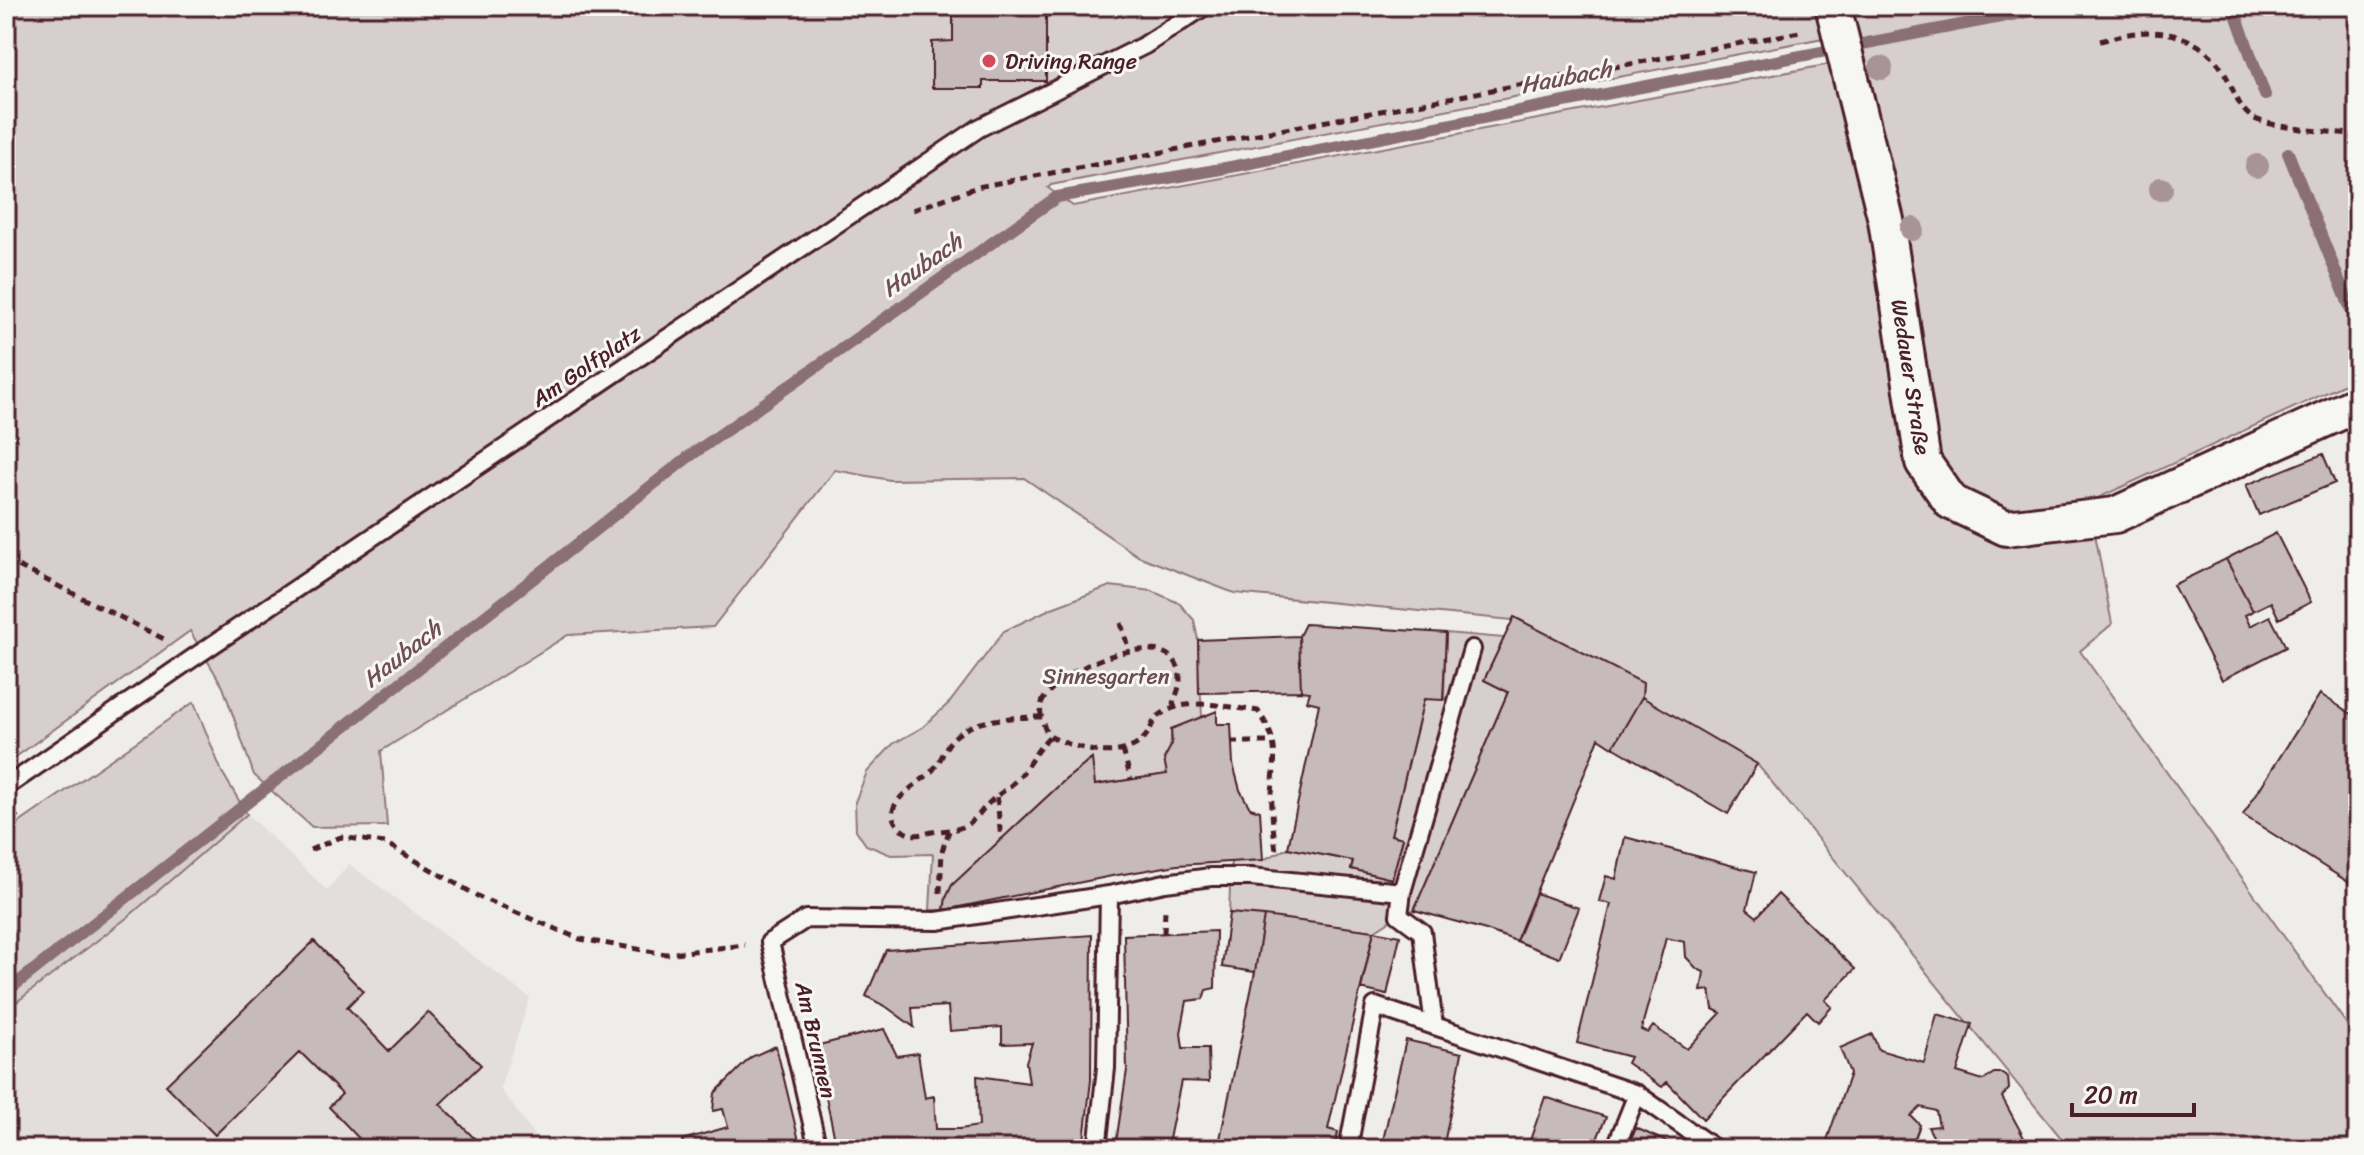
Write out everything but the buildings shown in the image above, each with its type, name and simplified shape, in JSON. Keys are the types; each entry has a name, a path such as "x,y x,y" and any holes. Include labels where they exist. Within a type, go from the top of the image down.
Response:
{"street":[{"name":"Wedauer Straße","path":"1837,22 1886,220 1923,462 1951,502 2006,528 2115,515 2358,404"}],"lane":[{"name":"Am Golfplatz","path":"6,787 979,128 1145,45 1205,6"},
{"path":"1434,1026 1422,932 1399,915 1402,892 1472,649"},
{"path":"770,942 806,919 937,921 1211,877 1281,879 1402,892"},
{"path":"1097,1149 1106,1068 1109,895"},
{"name":"Am Brunnen","path":"770,942 818,1149"},
{"path":"1348,1149 1375,1006 1637,1094 1715,1149"},
{"path":"1615,1149 1637,1094"}],"path":[{"path":"904,213 977,187 1837,22"},
{"path":"2100,41 2137,32 2170,34 2193,41 2210,53 2224,71 2248,115 2263,124 2358,135"},
{"path":"6,560 167,640 190,660"},
{"path":"1121,623 1129,651"},
{"path":"1175,708 1173,703 1180,681 1178,667 1171,656 1160,651 1139,649 1117,653 1071,674 1040,707 1046,733 1050,736 1109,752 1140,742 1153,720 1189,704 1258,711 1271,730 1276,763 1272,796 1273,827 1281,879"},
{"path":"1042,717 984,721 950,740 934,770 899,798 892,814 895,824 907,834 962,828 1018,779 1050,736"},
{"path":"1231,742 1273,742"},
{"path":"1123,750 1131,780"},
{"path":"997,796 1001,840"},
{"path":"6,824 18,815"},
{"path":"937,921 942,851 949,831"},
{"path":"310,850 341,837 385,843 481,898 580,939 666,954 770,942"}],"shaded area":[{"path":"247,814 327,890 349,864 530,998 500,1088 544,1149 6,1149 6,1010 128,917"}],"green space":[{"path":"6,6 2358,6 2358,378 2089,502 2112,624 2080,651 2358,1040 2358,1149 2070,1149 1757,764 1642,697 1642,683 1514,617 1512,620 1234,593 1138,556 1024,478 890,480 835,470 713,627 568,635 381,751 387,826 312,827 254,775 223,687 190,631 6,764","holes":["1855,32 1863,58 1073,206 1048,188"]},
{"name":"Sinnesgarten","path":"1110,586 1152,591 1179,603 1194,620 1202,717 1171,730 1167,774 1095,785 1091,759 952,885 944,910 930,910 933,854 891,855 866,845 856,830 855,802 867,772 893,744 923,727 950,702 1004,631 1052,608"},
{"path":"1446,633 1504,638 1484,680 1508,692 1414,910 1399,915 1374,931 1229,913 1231,861 1263,860 1288,848 1353,861 1351,869 1392,879 1403,839 1391,835 1424,699 1444,699"},
{"path":"194,702 222,772 247,814 128,917 6,1010 6,832"}],"waterway":[{"name":"Haubach","path":"6,992 687,458 1057,197 1210,171 2058,6"},
{"path":"2233,6 2265,95"},
{"path":"2288,153 2358,327"}],"place":[{"name":"Driving Range","path":"989,61"}]}
